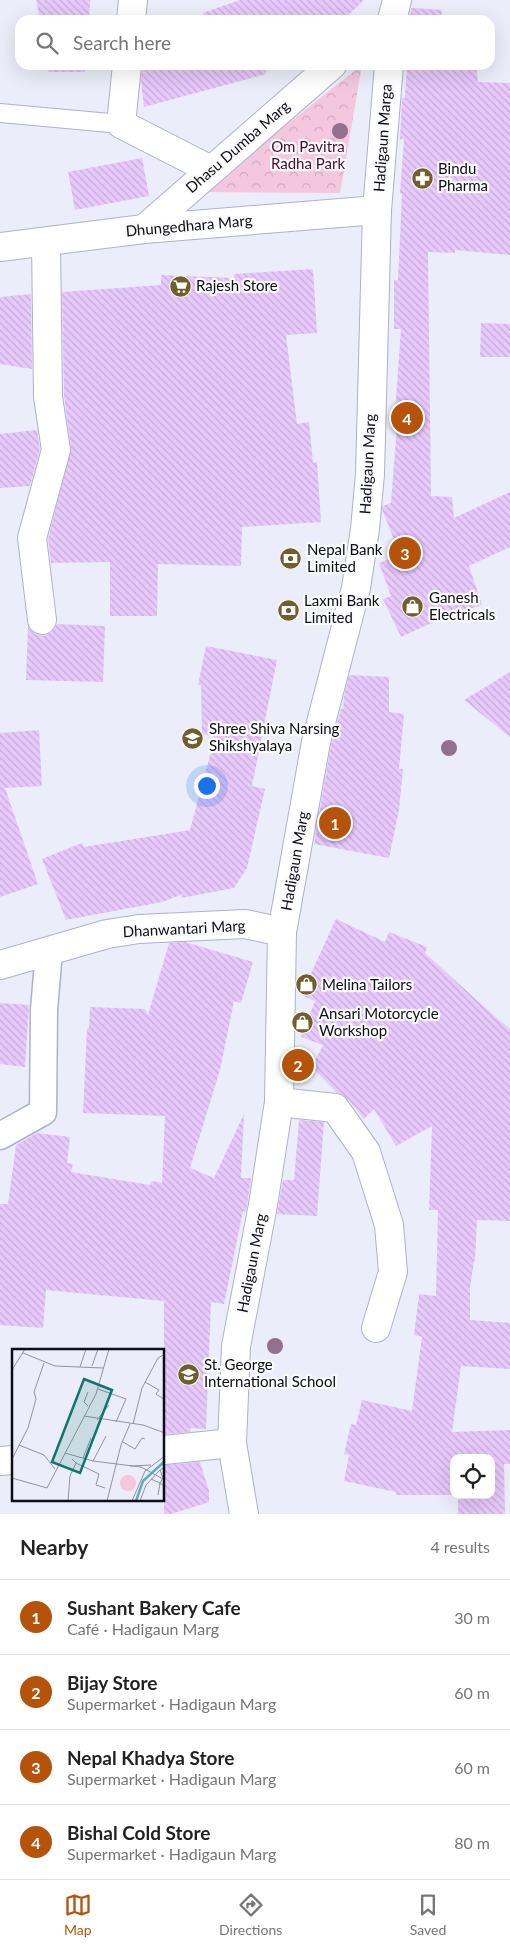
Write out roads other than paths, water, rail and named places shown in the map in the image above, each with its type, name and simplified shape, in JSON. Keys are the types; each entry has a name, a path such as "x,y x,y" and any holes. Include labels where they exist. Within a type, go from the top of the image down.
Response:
{"street":[{"path":"132,15 133,0"},
{"path":"126,70 121,124 211,170"},
{"name":"Dhasu Dumba Marg","path":"144,229 326,70"},
{"name":"Hadigaun Marga","path":"378,210 389,70"},
{"name":"Dhungedhara Marg","path":"0,247 144,229 378,210"},
{"name":"Hadigaun Marg","path":"244,1514 232,1443 236,1346 263,1205 279,1102 282,932 316,742 356,588 365,529 370,474 378,210"},
{"path":"42,620 32,538 56,450 48,397 46,242"},
{"name":"Dhanwantari Marg","path":"0,965 107,934 139,929 245,924 282,932"},
{"path":"0,1136 43,1112 44,1010 49,951"},
{"path":"279,1102 335,1108 366,1152 389,1225 393,1272 376,1328"},
{"path":"165,1450 232,1443"}],"lane":[{"path":"0,113 121,124"}],"place":[{"name":"Bindu Pharma","path":"422,178"},
{"name":"Rajesh Store","path":"180,286"},
{"name":"Bishal Cold Store","path":"407,418"},
{"name":"Nepal Khadya Store","path":"405,553"},
{"name":"Nepal Bank Limited","path":"291,559"},
{"name":"Ganesh Electricals","path":"413,607"},
{"name":"Laxmi Bank Limited","path":"288,610"},
{"name":"Shree Shiva Narsing Shikshyalaya","path":"193,738"},
{"name":"Sushant Bakery Cafe","path":"335,823"},
{"name":"Melina Tailors","path":"306,985"},
{"name":"Ansari Motorcycle Workshop","path":"303,1023"},
{"name":"Bijay Store","path":"298,1065"},
{"name":"St. George International School","path":"188,1374"}],"park label":[{"name":"Om Pavitra Radha Park","path":"308,156"}]}
